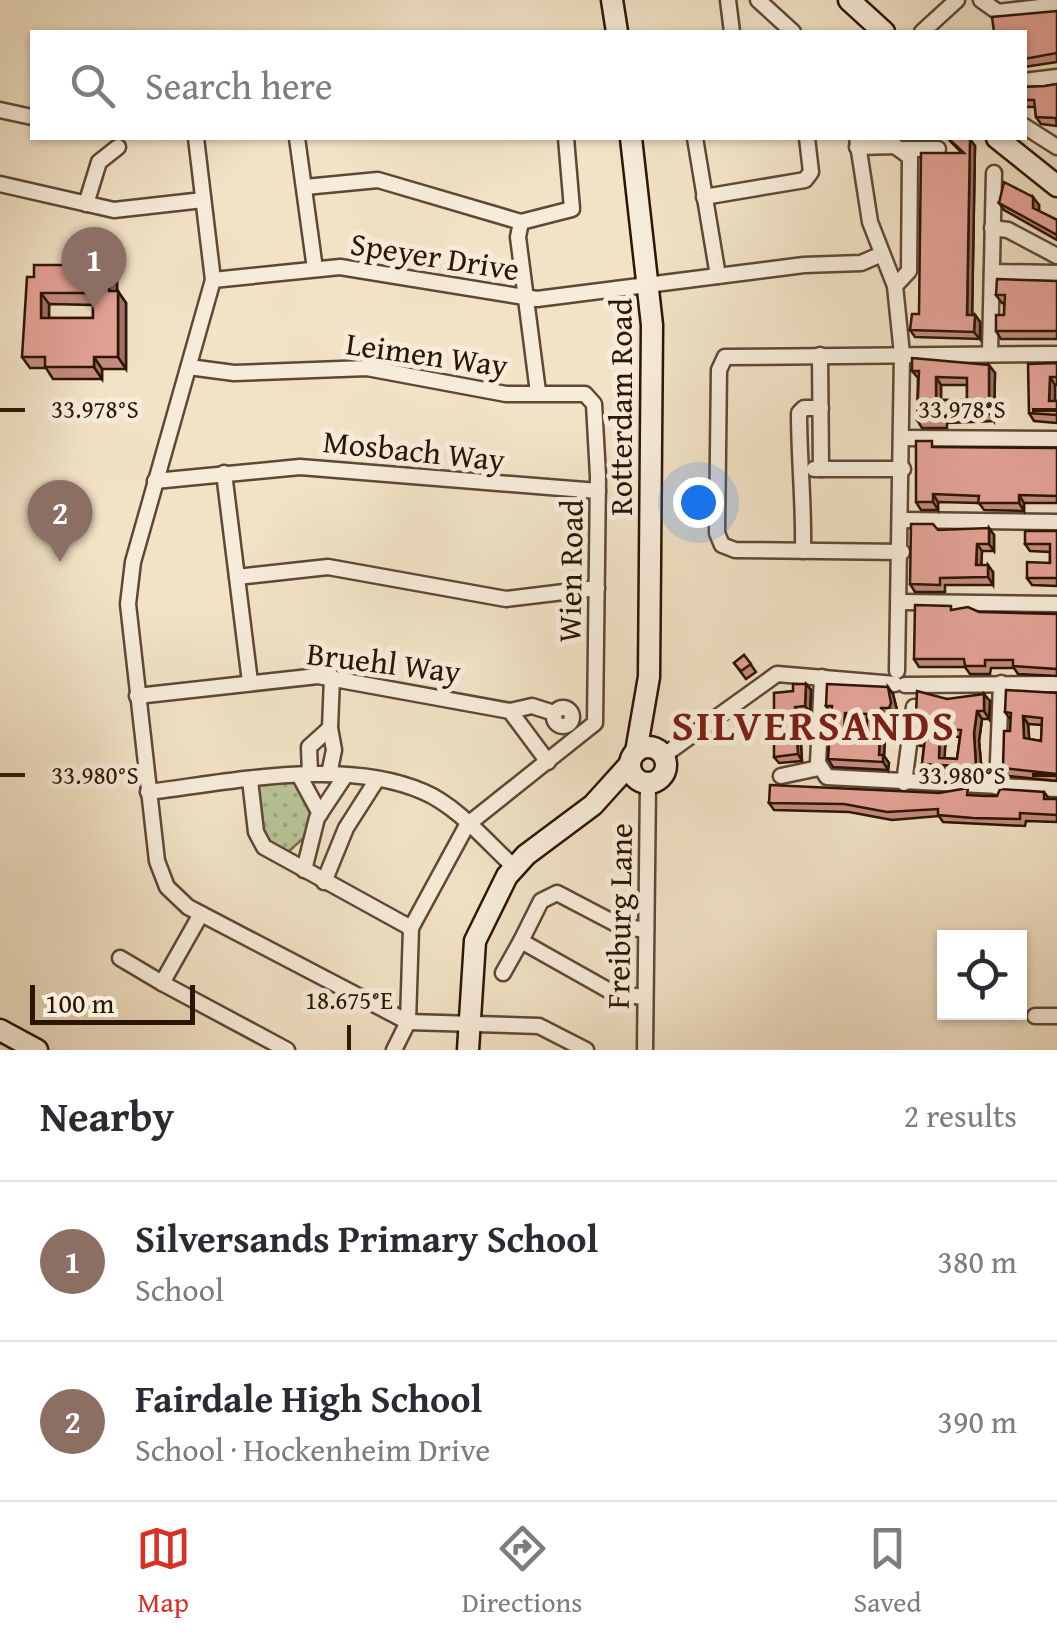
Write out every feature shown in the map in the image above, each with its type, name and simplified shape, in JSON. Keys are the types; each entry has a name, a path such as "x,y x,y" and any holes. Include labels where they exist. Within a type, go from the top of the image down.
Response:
{"street":[{"path":"612,0 617,30"},
{"path":"728,0 732,30"},
{"path":"758,0 792,30"},
{"path":"849,0 882,30"},
{"path":"980,0 998,12 1057,5"},
{"path":"936,25 953,4"},
{"path":"1027,81 1057,77"},
{"path":"0,110 30,117"},
{"path":"1027,128 1057,147"},
{"path":"196,140 212,280 154,480 128,591 136,696 162,878 180,902 408,1022 539,1026 586,1050"},
{"path":"297,140 315,268"},
{"path":"305,187 378,180 521,222 572,209 566,140"},
{"name":"Rotterdam Road","path":"631,140 650,286 648,678 662,755"},
{"path":"695,140 718,276"},
{"path":"704,197 806,180 811,172 808,140"},
{"path":"1000,140 1057,186"},
{"path":"901,678 902,354 895,286 866,203 857,142 938,150"},
{"path":"86,204 99,162 118,147"},
{"path":"895,286 909,272 912,166 904,149"},
{"path":"990,352 994,173"},
{"path":"0,184 114,210 203,200"},
{"path":"521,222 517,232 538,392"},
{"path":"992,228 1008,230 1057,256"},
{"name":"Speyer Drive","path":"212,280 315,268 352,268 524,300 862,263 882,254"},
{"path":"992,272 1057,273"},
{"path":"902,552 735,550 719,541 719,370 724,357 736,353 1057,354"},
{"path":"820,355 822,469"},
{"name":"Leimen Way","path":"188,367 234,373 367,368 434,384 511,394 538,392"},
{"name":"Wien Road","path":"408,1022 412,928 467,825 595,723 598,491 592,400 584,394 549,397 538,392"},
{"path":"803,551 805,470 799,457 799,412 821,408"},
{"path":"904,438 1057,440"},
{"name":"Mosbach Way","path":"154,480 289,467 598,491"},
{"path":"805,470 903,469"},
{"path":"224,473 250,682"},
{"path":"903,520 1057,522"},
{"path":"237,577 328,567 506,598 597,588"},
{"path":"902,602 1057,604"},
{"path":"662,755 773,676 1057,684"},
{"path":"304,870 307,846 337,775 330,728 332,677"},
{"name":"Bruehl Way","path":"136,696 332,677 510,711 532,706 554,713"},
{"path":"822,677 819,768 831,779 1057,790"},
{"name":"Rotterdam Road","path":"632,758 648,678"},
{"path":"996,786 1000,683"},
{"path":"904,782 914,707"},
{"path":"510,711 548,762"},
{"path":"320,814 305,774 308,747 330,728"},
{"path":"468,1050 477,932 513,866 593,805 632,758 649,747 662,755"},
{"path":"593,805 664,773 662,755"},
{"path":"632,758 633,776 645,783"},
{"path":"781,776 819,768"},
{"path":"148,792 305,774 376,780 427,792 513,866"},
{"path":"250,780 257,836 264,847 412,928"},
{"path":"324,882 346,828 376,780"},
{"name":"Freiburg Lane","path":"645,783 645,1050"},
{"path":"281,858 307,846"},
{"path":"503,972 541,901 557,892 625,928 646,930"},
{"path":"162,982 201,914"},
{"path":"521,941 614,994 645,998"},
{"path":"120,958 287,1050"},
{"path":"1036,1016 1057,1016"},
{"path":"394,1050 408,1022"},
{"path":"0,1030 37,1050"}],"green space":[{"path":"286,779 296,782 314,807 308,834 288,852 262,841 256,785"}],"building":[{"path":"1057,11 1057,53 1027,58 1027,30 994,30 992,17"},
{"path":"1057,84 1057,126 1056,118 1036,117 1034,100 1027,100 1027,87"},
{"path":"950,140 970,140 967,315 975,315 974,332 910,330 912,314 919,314 921,153 964,153"},
{"path":"1004,182 1033,197 1033,208 1057,220 1057,235 999,203"},
{"path":"34,265 109,265 109,291 118,291 118,357 94,357 94,367 45,367 45,357 22,357 27,277 34,277","holes":["41,293 93,293 93,318 41,318"]},
{"path":"997,279 1057,281 1057,331 996,331 996,315 1004,315 1005,295 996,295"},
{"path":"912,358 989,365 989,413 917,420 919,371 912,371","holes":["936,377 967,378 967,400 936,400"]},
{"path":"1057,363 1057,377 1050,377 1049,401 1057,401 1057,415 1029,413 1028,364"},
{"path":"916,441 932,441 932,447 1057,448 1057,496 1019,495 1019,503 978,503 979,496 933,494 933,502 916,502"},
{"path":"911,524 933,524 938,530 989,528 989,544 977,544 976,565 988,565 988,577 940,578 940,585 910,584"},
{"path":"1025,531 1057,531 1057,578 1027,578 1027,562 1050,563 1050,544 1025,544"},
{"path":"915,605 1057,614 1057,669 1013,666 1013,660 985,660 985,666 965,666 964,659 914,659"},
{"path":"744,655 751,664 741,671 734,663"},
{"path":"793,684 806,684 805,706 795,707 798,754 774,757 774,693 793,691"},
{"path":"827,684 888,687 891,703 889,708 881,708 879,755 883,755 883,762 828,759 832,706 826,706","holes":["845,713 867,714 867,732 844,730"]},
{"path":"1006,690 1057,693 1057,774 1003,768 1004,731 1010,731 1011,713 1005,712","holes":["1023,716 1042,718 1041,741 1024,738"]},
{"path":"917,691 947,699 984,694 984,711 977,711 974,733 976,767 922,764 925,739 915,738","holes":["940,728 961,730 957,759 939,758"]},
{"path":"770,785 939,793 968,788 967,795 986,796 997,796 1000,789 1044,792 1044,799 1057,799 1057,815 1020,813 1020,819 973,818 938,815 938,809 887,812 844,804 769,803"}],"place":[{"name":"Silversands Primary School","path":"94,309"},
{"name":"Fairdale High School","path":"60,562"}],"district":[{"name":"SILVERSANDS","path":"814,724"}]}
